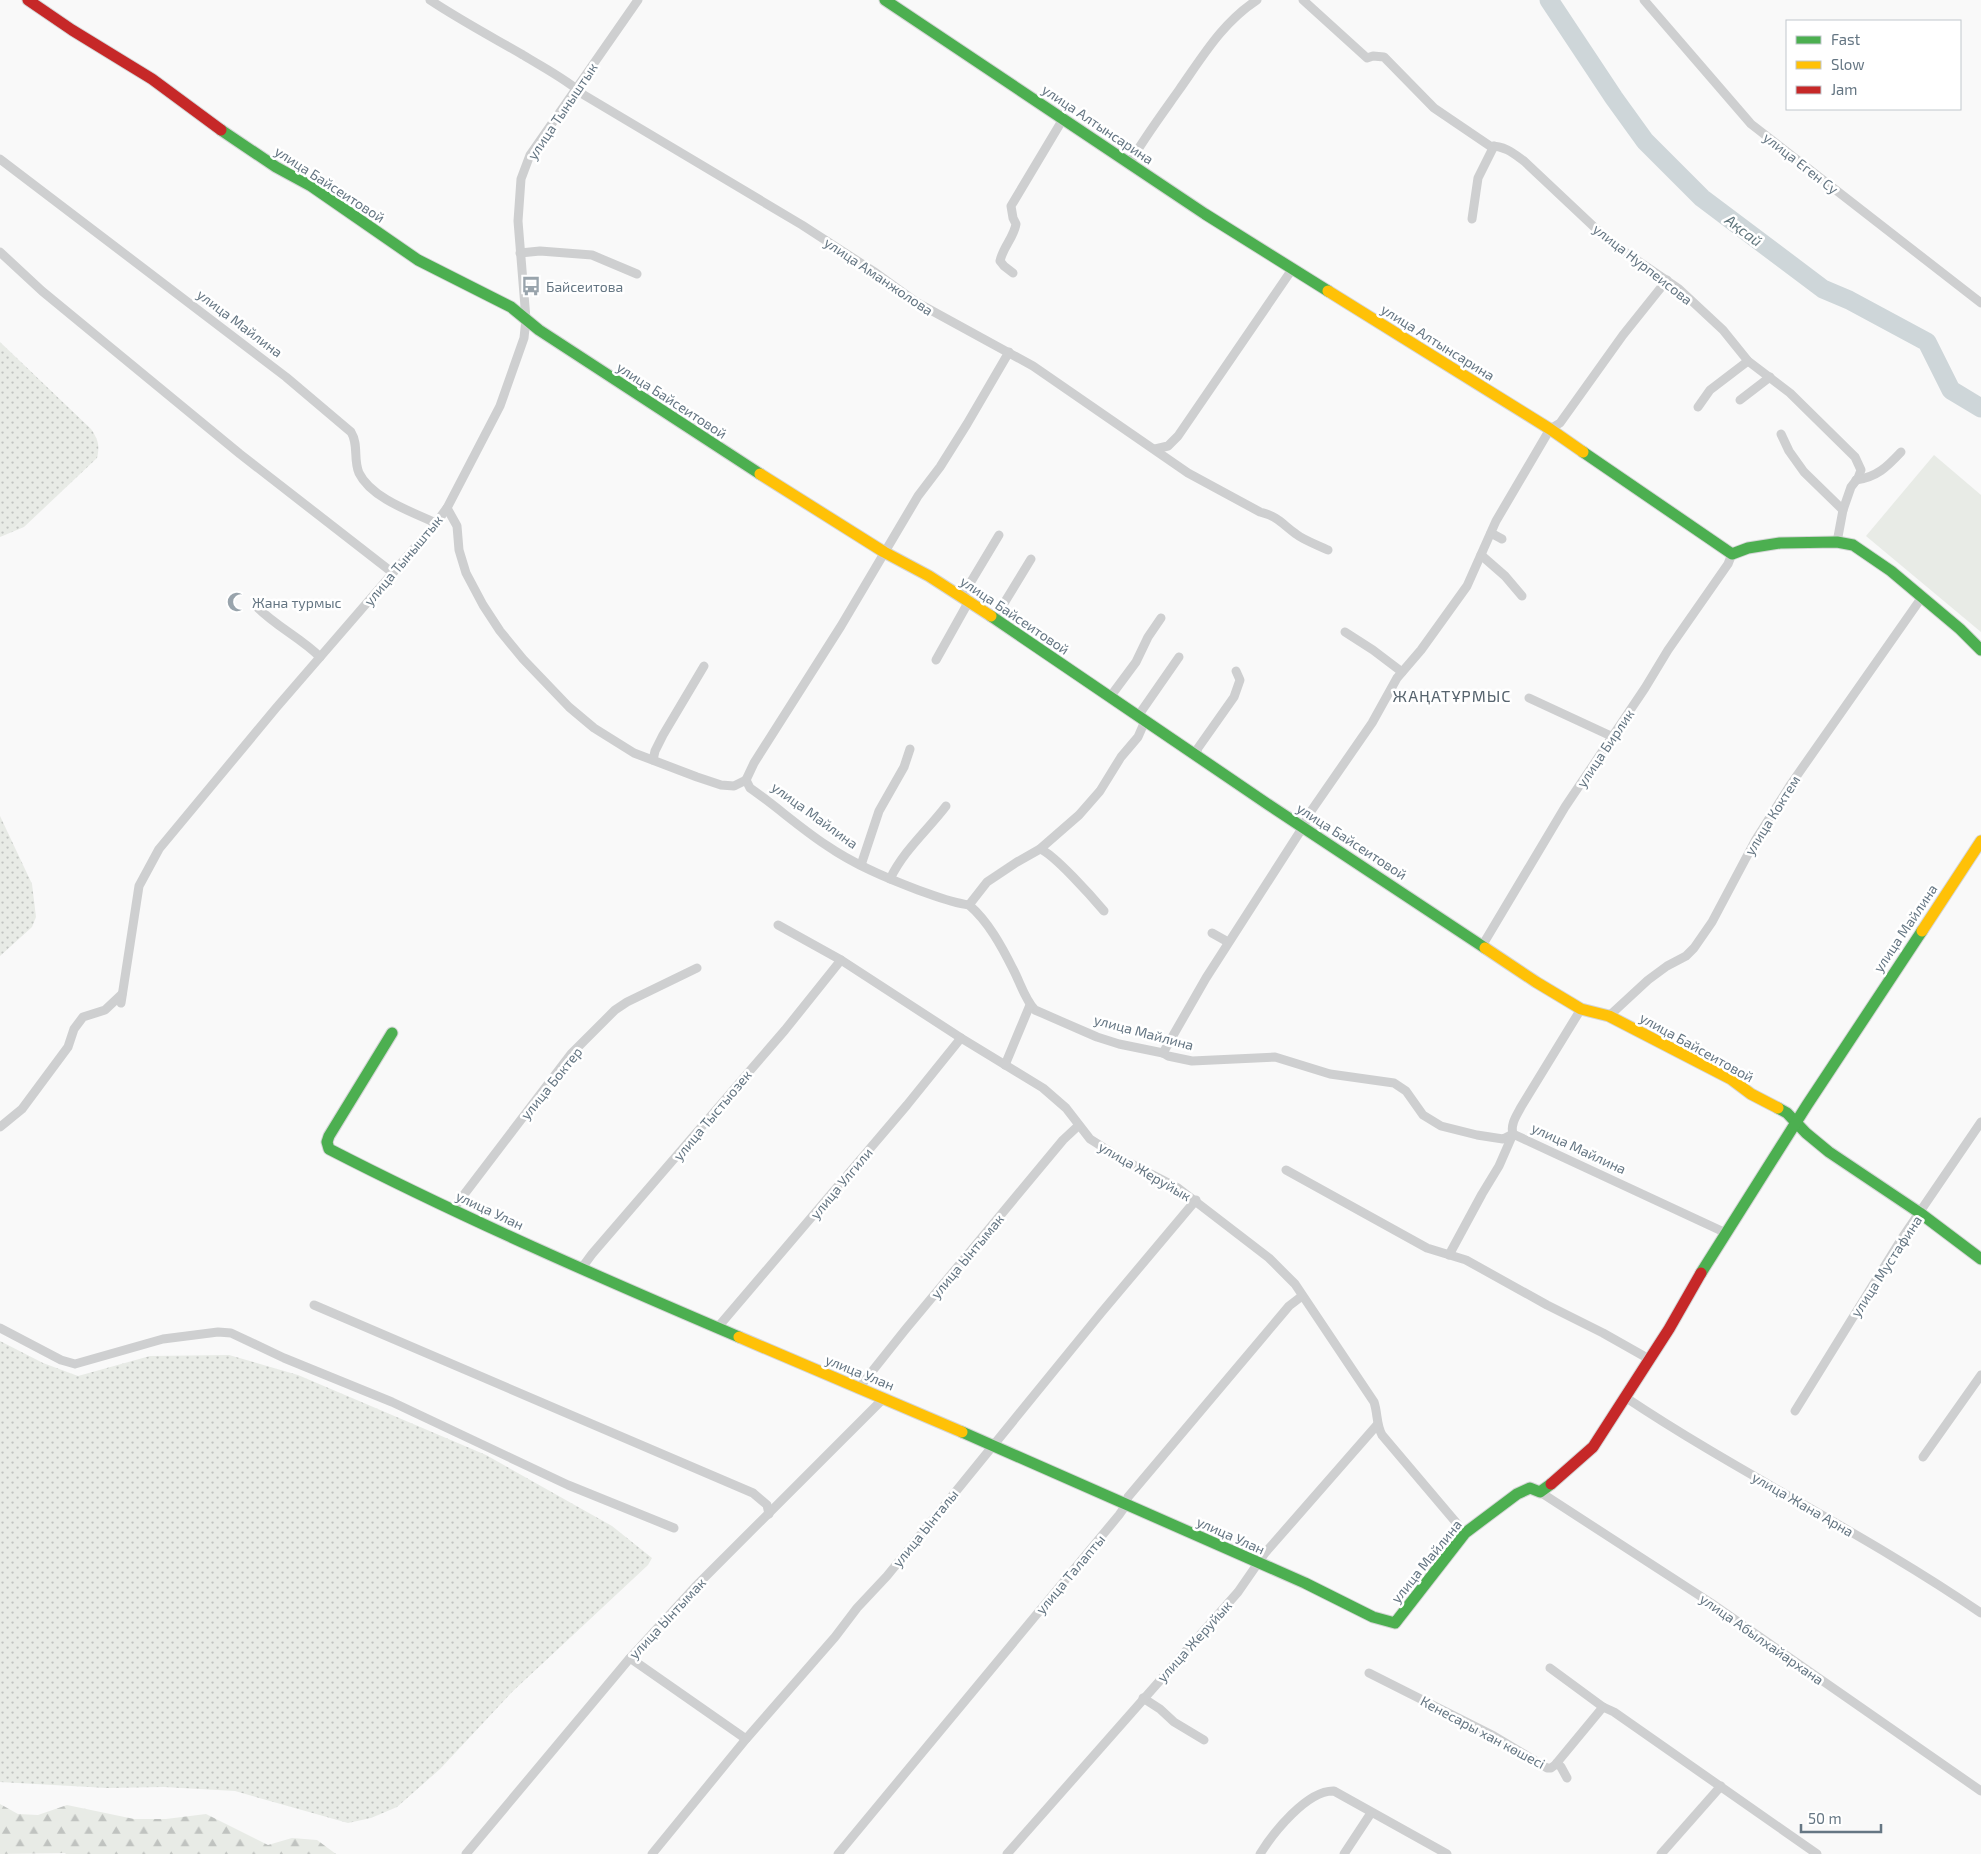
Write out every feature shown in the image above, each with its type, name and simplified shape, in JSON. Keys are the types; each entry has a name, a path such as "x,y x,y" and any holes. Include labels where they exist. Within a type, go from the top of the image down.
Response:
{"street":[{"name":"улица Байсеитовой","path":"28,0 72,30 152,79 195,112 276,167 310,186 418,260 511,308 571,352 722,451 884,552 966,599 1303,828 1368,869 1536,982 1581,1008 1609,1016 1731,1079 1751,1094 1787,1113 1798,1122 1806,1133 1829,1152 1920,1213 1981,1259"},
{"name":"улица Аманжолова","path":"430,0 483,33 539,64 584,95 660,142 802,225 916,302 1033,366 1155,448 1188,473 1247,506 1270,514 1287,525 1296,534 1328,550"},
{"name":"улица Тыныштык","path":"0,1127 22,1109 68,1047 74,1029 83,1017 104,1010 122,999 139,886 160,849 447,508 500,406 524,338 526,319 518,221 521,179 530,154 638,0"},
{"name":"улица Алтынсарина","path":"885,0 1205,214 1550,430 1732,554"},
{"path":"1129,164 1139,146 1206,49 1229,22 1257,0"},
{"name":"улица Нурпеисова","path":"1303,0 1367,58 1373,56 1384,57 1434,108 1490,146 1501,146 1524,161 1609,240 1678,288 1722,330 1748,361 1770,377 1817,418 1855,457 1861,470 1851,487 1843,510 1837,542"},
{"name":"улица Еген Су","path":"1644,0 1751,124 1981,303"},
{"path":"1013,273 1000,261 1016,224 1012,218 1011,206 1063,119"},
{"path":"1472,219 1478,178 1494,146"},
{"name":"улица Майлина","path":"0,159 293,383 351,432 356,440 359,473 367,484 382,497 436,523"},
{"path":"520,253 540,250 592,255 637,274"},
{"path":"0,252 42,291 254,466 393,573"},
{"path":"1155,448 1168,446 1178,436 1293,268"},
{"path":"1163,1052 1228,942 1303,828 1309,814 1360,744 1402,672 1421,650 1467,586 1508,500 1550,430 1560,424 1623,334 1667,280"},
{"path":"447,508 457,526 459,550 466,574 483,605 500,631 543,680 594,728 634,752 721,785 734,786 746,780 754,763 840,626 918,496 940,467 1009,352"},
{"path":"1698,407 1710,390 1748,361"},
{"path":"1740,400 1770,377"},
{"path":"1781,434 1789,451 1804,472 1843,510"},
{"path":"1856,480 1875,476 1886,468 1901,452"},
{"path":"1491,534 1502,539"},
{"path":"936,660 966,599 966,590 999,535"},
{"path":"1732,554 1748,548 1780,543 1837,542 1852,545 1891,571 1981,650"},
{"name":"улица Бирлик","path":"1482,946 1565,807 1728,564 1732,554"},
{"path":"1482,555 1505,576 1522,596"},
{"path":"994,618 1031,559"},
{"name":"улица Коктем","path":"1609,1016 1648,980 1667,966 1686,956 1694,948 1712,922 1755,840 1791,784 1922,597"},
{"path":"258,608 269,619 311,648 320,657"},
{"path":"1110,697 1136,662 1148,637 1161,618"},
{"path":"1345,632 1402,672"},
{"path":"1005,1065 1030,1005 1012,968 987,925 969,905 987,882 1040,849 1078,815 1100,791 1121,757 1138,737 1142,719 1179,657"},
{"path":"653,760 663,735 704,666"},
{"path":"1196,754 1198,748 1234,697 1240,680 1236,671"},
{"path":"1529,698 1611,736"},
{"path":"861,865 879,811 904,767 910,749"},
{"name":"улица Майлина","path":"746,780 750,788 826,846 890,878 956,903 969,905"},
{"path":"890,878 898,862 946,806"},
{"name":"улица Майлина","path":"1395,1623 1465,1533 1517,1494 1530,1488 1540,1492 1574,1466 1593,1448 1669,1329 1726,1233 1878,996 1981,841"},
{"path":"1040,849 1058,863 1104,911"},
{"name":"улица Жеруйык","path":"778,925 842,960 961,1038 1043,1088 1066,1108 1090,1140 1178,1188 1269,1258 1295,1284 1374,1402 1378,1414 1377,1425 1382,1435 1465,1533"},
{"path":"1212,933 1228,942"},
{"name":"улица Тыстыозек","path":"581,1269 785,1030 842,960"},
{"name":"улица Боктер","path":"453,1209 571,1054 615,1010 627,1002 697,968"},
{"name":"улица Майлина","path":"1030,1005 1035,1010 1058,1021 1097,1037 1119,1044 1163,1052 1168,1056 1192,1062 1275,1057 1330,1074 1394,1082 1406,1091 1423,1115 1441,1126 1503,1139 1513,1134 1726,1233"},
{"path":"1449,1255 1499,1166 1513,1134 1513,1122 1521,1107 1581,1008"},
{"name":"улица Улан","path":"392,1033 329,1136 327,1142 329,1149 397,1184 581,1269 718,1326 858,1389 884,1398 1045,1468 1260,1563 1373,1617 1395,1623"},
{"name":"улица Улгили","path":"718,1326 907,1105 961,1038"},
{"name":"улица Мустафина","path":"1795,1411 1902,1238 1981,1122"},
{"name":"улица Ынтымак","path":"858,1389 1057,1148 1078,1126"},
{"path":"1286,1170 1427,1248 1466,1260 1649,1359"},
{"name":"улица Ынталы","path":"652,1854 746,1739 857,1608 887,1576 1196,1200"},
{"name":"улица Талапты","path":"838,1854 1126,1505 1128,1497 1289,1306 1302,1296"},
{"path":"314,1305 752,1493 767,1505 769,1514"},
{"path":"0,1328 61,1360 75,1364 162,1339 218,1332 231,1333 284,1358 392,1402 568,1485 674,1528"},
{"path":"1923,1457 1981,1375"},
{"name":"улица Жана Арна","path":"1625,1397 1660,1420 1858,1536 1981,1613"},
{"name":"улица Ынтымак","path":"466,1854 630,1658 695,1587 884,1398"},
{"name":"улица Жеруйык","path":"1007,1854 1238,1592 1260,1563 1265,1553 1377,1425"},
{"name":"улица Абылхайархана","path":"1540,1492 1711,1603 1981,1791"},
{"path":"630,1658 746,1739"},
{"path":"1550,1668 1603,1707 1614,1712 1817,1854"},
{"name":"Кенесары хан көшесі","path":"1369,1674 1462,1719 1547,1768 1551,1768 1557,1763 1603,1707"},
{"path":"1144,1698 1174,1722 1204,1740"},
{"path":"1557,1763 1561,1766 1567,1778"},
{"path":"1660,1854 1721,1786"},
{"path":"1260,1854 1290,1814 1318,1795 1328,1791 1334,1791 1447,1854"},
{"path":"1344,1854 1371,1813"}],"green space":[{"path":"0,342 91,429 97,439 98,450 97,458 24,527 0,537"},
{"path":"1934,455 1981,495 1981,632 1866,536"},
{"path":"0,816 32,884 36,917 32,927 0,956"},
{"path":"0,1341 43,1363 78,1376 150,1356 229,1355 298,1375 486,1455 612,1526 652,1558 648,1565 512,1692 440,1769 397,1807 371,1818 348,1823 235,1791 164,1787 107,1788 0,1782"},
{"path":"0,1804 18,1814 38,1815 67,1805 134,1819 166,1819 206,1814 268,1845 292,1838 317,1840 336,1854 0,1854"}],"waterway":[{"name":"Ақсай","path":"1549,0 1645,141 1702,198 1823,289 1849,300 1927,342 1951,390 1981,408"}],"traffic: fast":[{"path":"885,0 1205,214 1328,291"},
{"path":"221,130 276,167 311,186 418,260 511,307 539,330 760,474"},
{"path":"1583,452 1732,554 1748,548 1780,543 1837,542 1853,545 1891,571 1960,629 1981,650"},
{"path":"991,616 1269,805 1485,948"},
{"path":"1701,1273 1807,1105 1922,931"},
{"path":"392,1033 329,1136 327,1142 329,1149 481,1223 739,1337"},
{"path":"1778,1108 1787,1113 1806,1133 1829,1152 1920,1213 1981,1259"},
{"path":"962,1432 1305,1583 1373,1617 1395,1623 1465,1533 1517,1494 1530,1488 1540,1492 1551,1484"}],"traffic: slow":[{"path":"1328,291 1550,429 1583,452"},
{"path":"760,474 884,552 929,576 991,616"},
{"path":"1922,931 1981,841"},
{"path":"1485,948 1581,1009 1609,1016 1731,1079 1751,1094 1778,1108"},
{"path":"739,1337 962,1432"}],"traffic: jam":[{"path":"28,0 72,30 152,79 221,130"},
{"path":"1551,1484 1593,1447 1669,1329 1701,1273"}],"place":[{"name":"Байсеитова","path":"531,286"},
{"name":"Жана турмыс","path":"237,602"}],"district":[{"name":"ЖАҢАТҰРМЫС","path":"1452,695"}]}
